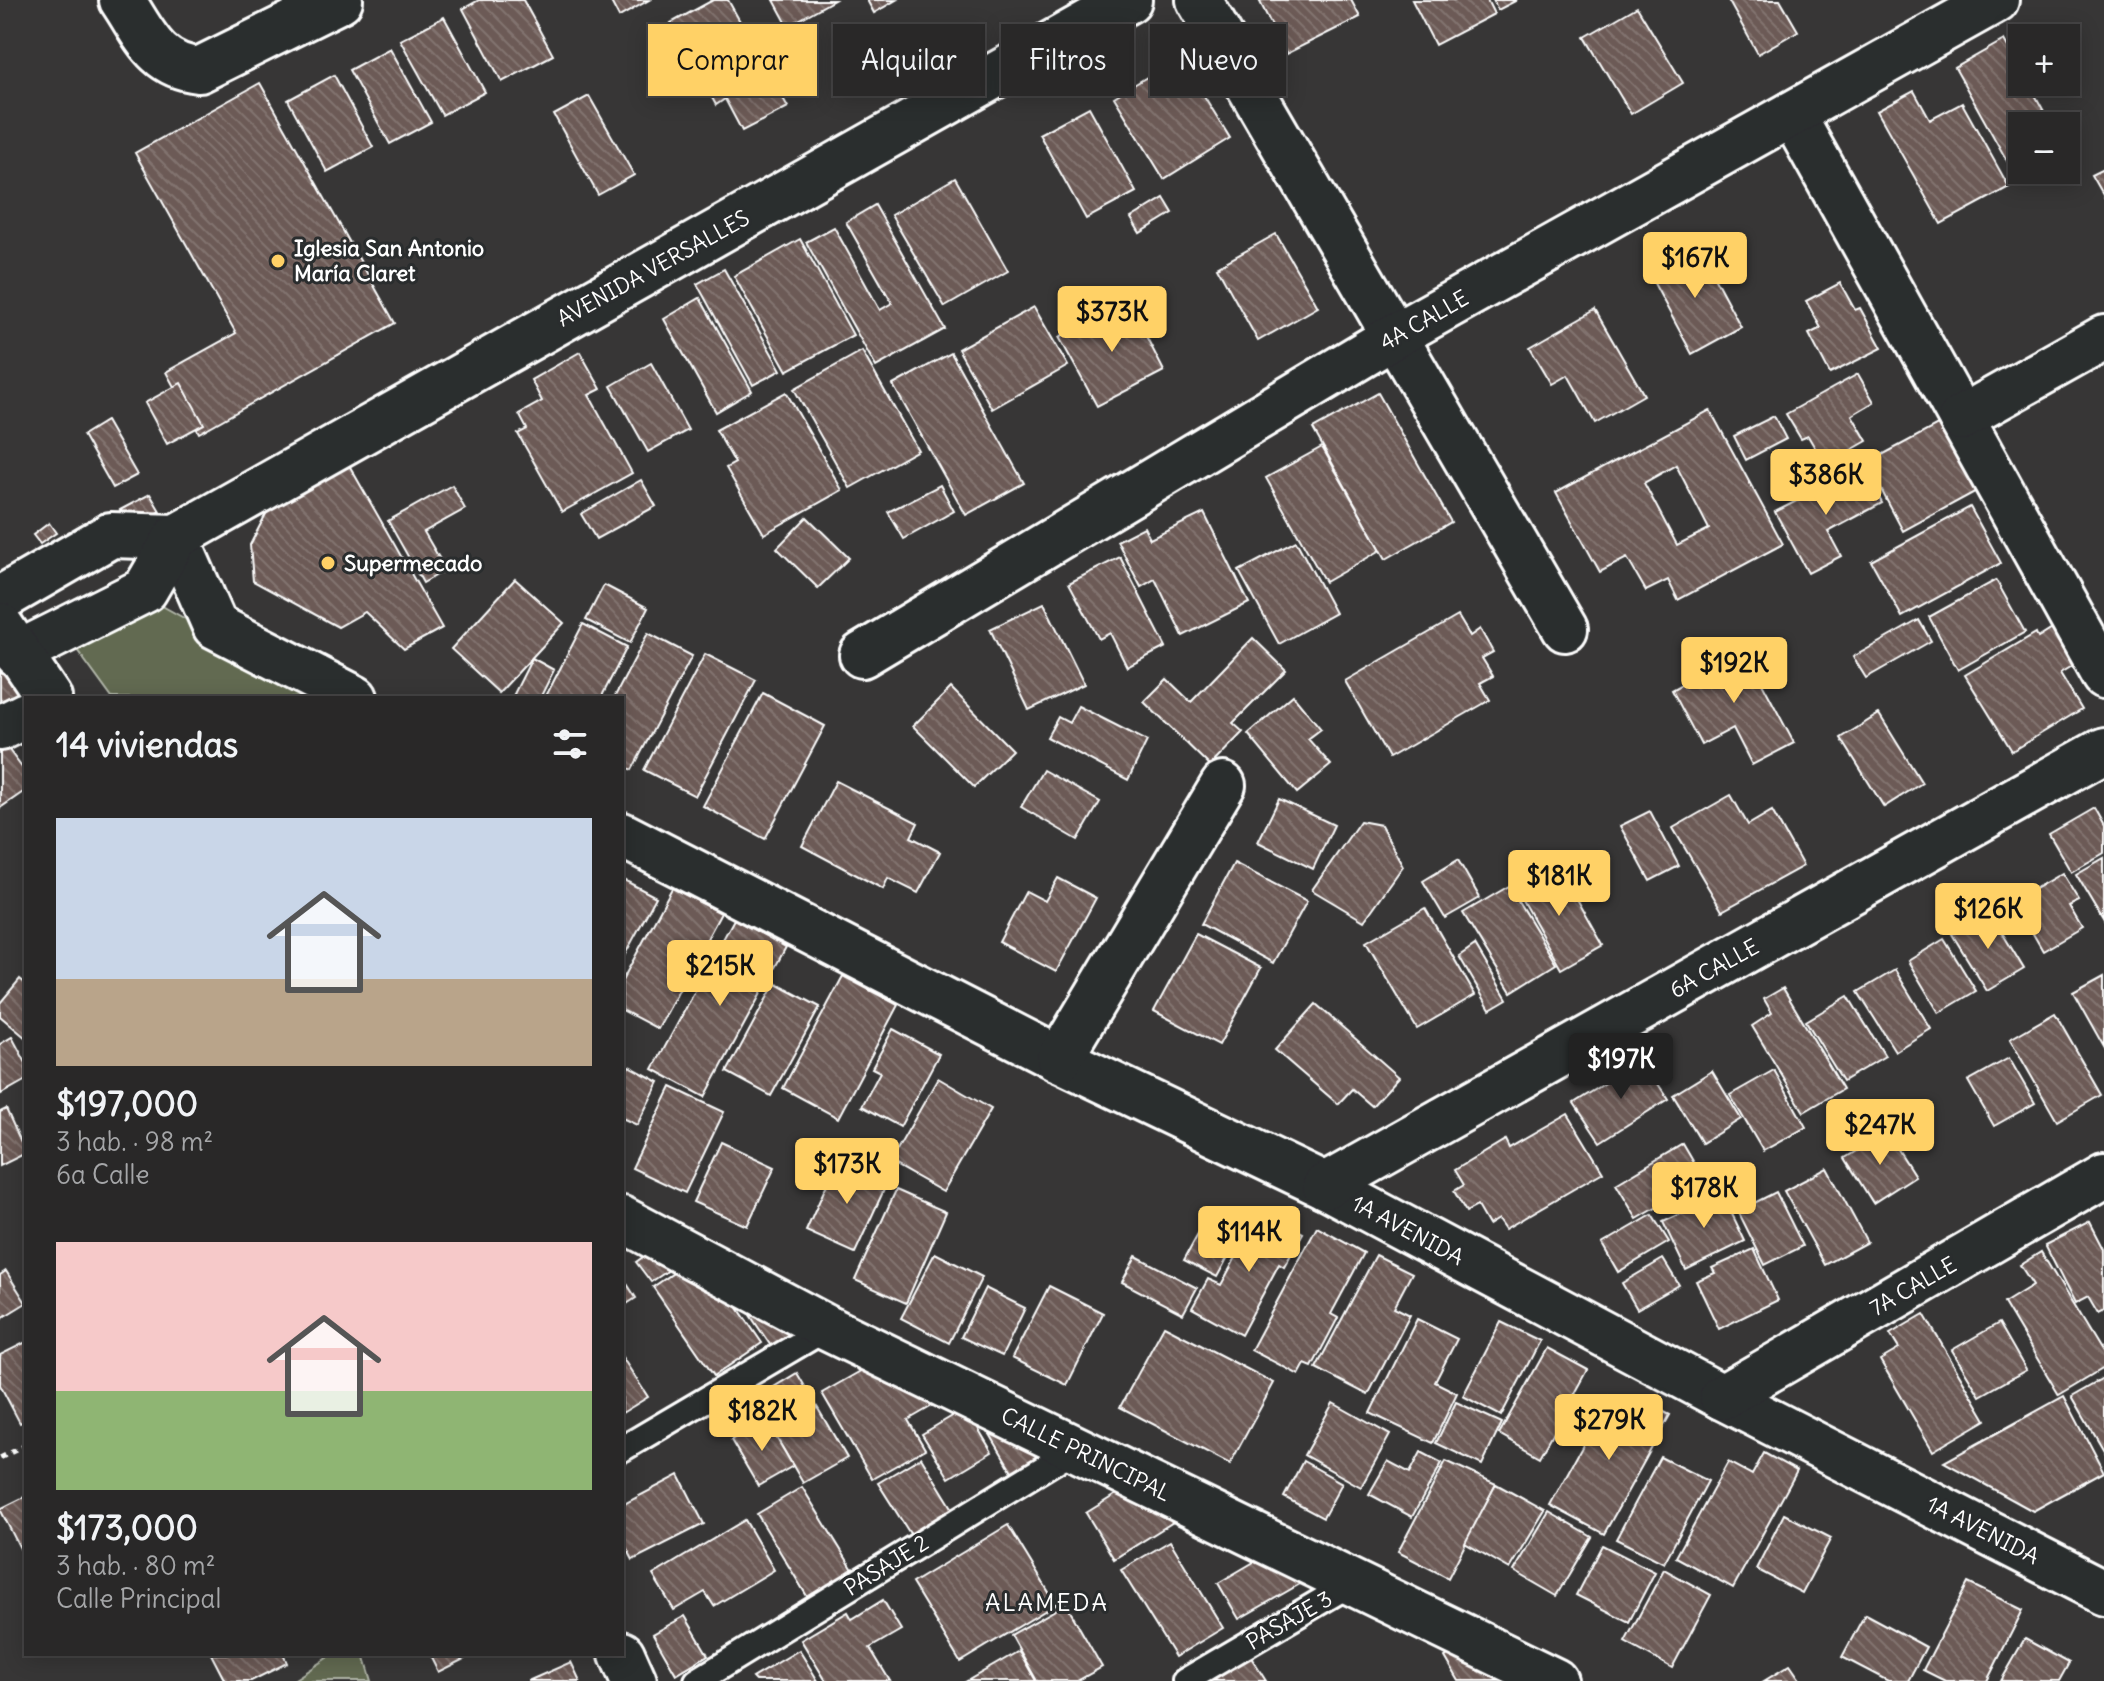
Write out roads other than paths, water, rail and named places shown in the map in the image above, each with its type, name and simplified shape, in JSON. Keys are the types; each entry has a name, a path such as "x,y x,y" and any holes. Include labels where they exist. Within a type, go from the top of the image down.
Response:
{"street":[{"path":"122,0 159,55 176,68 199,70 340,0"},
{"name":"AVENIDA VERSALLES","path":"176,537 1129,0"},
{"path":"1199,0 1565,629"},
{"name":"4A CALLE","path":"862,655 1396,335 1996,0"},
{"path":"1792,114 2104,675"},
{"path":"1961,418 2104,338"},
{"path":"0,599 111,535 176,537"},
{"path":"48,696 9,640 145,590 176,537"},
{"path":"176,537 215,626 351,696"},
{"path":"0,728 24,716"},
{"name":"6A CALLE","path":"1325,1186 2104,750"},
{"path":"1059,1059 1223,785"},
{"name":"1A AVENIDA","path":"624,836 1059,1059 1325,1186 1722,1397 2099,1584"},
{"name":"7A CALLE","path":"1722,1397 2104,1175"},
{"name":"CALLE PRINCIPAL","path":"624,1220 827,1328 1555,1681"},
{"path":"623,1656 634,1681"}],"lane":[{"path":"624,1448 827,1328"},
{"name":"PASAJE 2","path":"697,1681 1075,1449"},
{"name":"PASAJE 3","path":"1185,1681 1352,1583"}],"place":[{"name":"Iglesia San Antonio María Claret","path":"278,261"},
{"name":"Supermecado","path":"328,563"}],"district":[{"name":"ALAMEDA","path":"1047,1603"}]}
